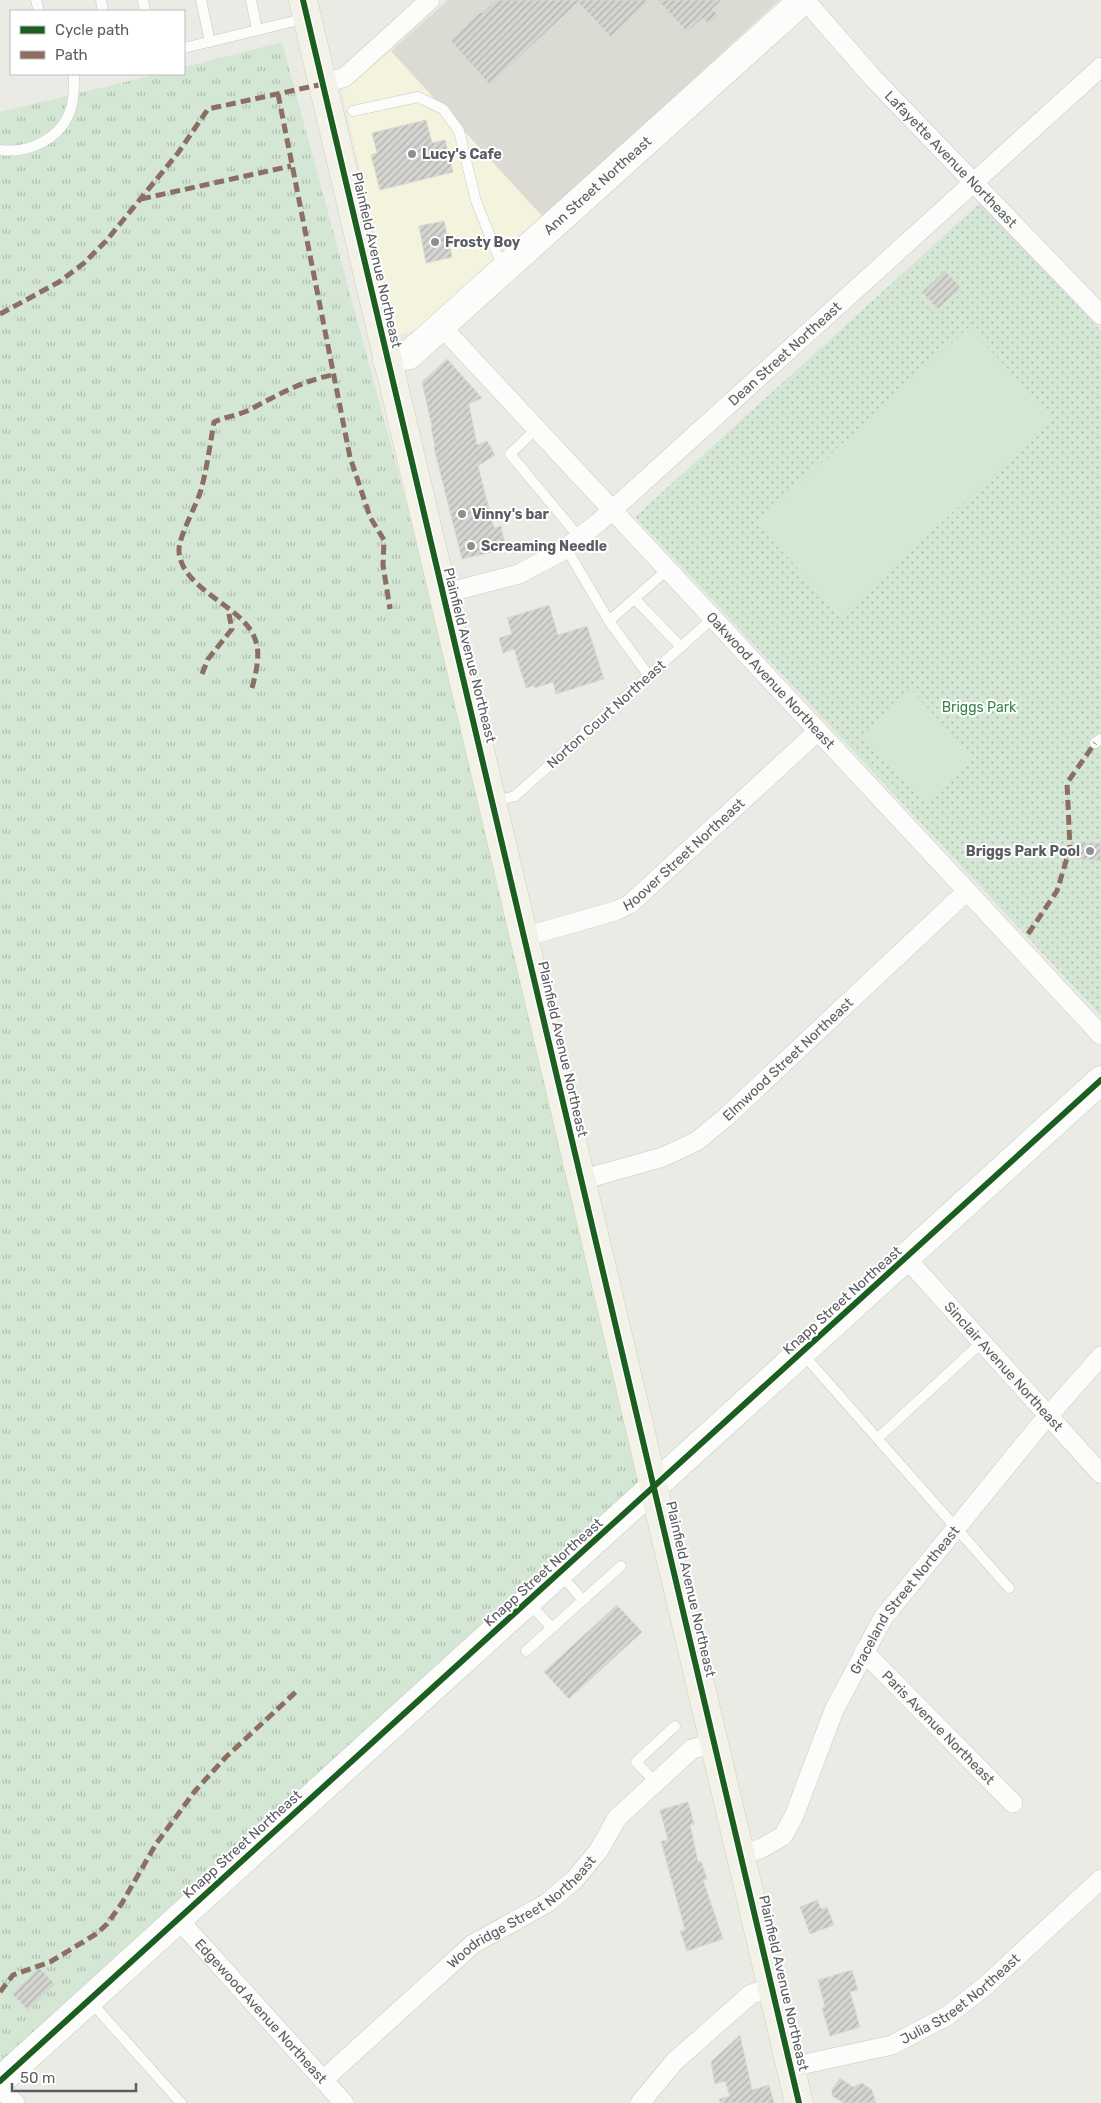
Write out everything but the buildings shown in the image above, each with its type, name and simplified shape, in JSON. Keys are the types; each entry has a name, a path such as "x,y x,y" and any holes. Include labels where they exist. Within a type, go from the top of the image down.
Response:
{"main road":[{"name":"Ann Street Northeast","path":"387,360 410,355 804,0"},
{"name":"Plainfield Avenue Northeast","path":"305,9 799,2103"},
{"name":"Knapp Street Northeast","path":"0,2081 560,1574 1101,1080"}],"street":[{"path":"323,84 345,78 430,0"},
{"name":"Lafayette Avenue Northeast","path":"804,0 873,78 1101,315"},
{"name":"Dean Street Northeast","path":"442,594 520,574 572,542 612,510 1101,66"},
{"name":"Oakwood Avenue Northeast","path":"441,326 1101,1034"},
{"name":"Hoover Street Northeast","path":"524,937 615,911 630,904 818,731"},
{"name":"Elmwood Street Northeast","path":"581,1180 663,1157 697,1141 726,1117 967,891"},
{"name":"Sinclair Avenue Northeast","path":"906,1258 1101,1474"},
{"name":"Graceland Street Northeast","path":"741,1856 762,1848 783,1836 794,1816 834,1710 883,1618 1048,1415 1101,1356"},
{"name":"Paris Avenue Northeast","path":"864,1652 1013,1803"},
{"name":"Woodridge Street Northeast","path":"323,2080 474,1944 548,1902 575,1880 599,1850 617,1818 692,1749 714,1743"},
{"name":"Julia Street Northeast","path":"791,2067 892,2045 947,2016 984,1986 1101,1879"},
{"name":"Edgewood Avenue Northeast","path":"178,1919 344,2103"},
{"path":"640,2103 675,2061 716,2024 751,1994 772,1987"},
{"path":"0,2087 15,2103"}],"lane":[{"path":"201,0 210,42"},
{"path":"251,0 258,30"},
{"path":"185,48 258,30 305,9"},
{"path":"0,150 30,149 46,142 58,130 67,118 73,101 75,75"},
{"path":"353,110 418,97 443,109 459,131 476,201 503,270"},
{"path":"536,429 510,454 572,542 609,621 649,676"},
{"path":"609,621 668,569"},
{"path":"635,598 681,647"},
{"name":"Norton Court Northeast","path":"492,802 515,796 714,617"},
{"path":"878,1438 982,1342"},
{"path":"802,1353 1009,1588"},
{"path":"526,1651 621,1566"},
{"path":"560,1574 584,1600"},
{"path":"529,1602 552,1628"},
{"path":"655,1782 636,1762 675,1726"},
{"path":"89,2000 181,2103"}],"shaded area":[{"path":"448,0 779,0 543,217 391,51"},
{"path":"391,51 543,217 420,327 398,336 342,91"}],"green space":[{"path":"282,42 474,753 639,1488 0,2069 0,112 154,75 185,75 185,67"},
{"name":"Briggs Park","path":"981,202 1101,331 1101,1016 635,517"},
{"path":"969,327 1054,419 841,615 756,523"},
{"path":"911,690 973,757 925,802 863,735"}],"marked path":[{"path":"0,314 59,282 84,263 106,241 178,153 208,109 323,84"},
{"path":"278,94 350,457 370,517 384,540 383,565 390,609"},
{"path":"141,199 291,166"},
{"path":"252,688 258,651 249,627 190,577 182,565 179,545 201,490 214,422 247,411 299,385 333,375"},
{"path":"202,674 208,659 232,629 228,609"},
{"path":"1028,934 1057,891 1070,848 1067,783 1095,743"},
{"path":"0,1992 13,1975 50,1962 96,1934 107,1924 122,1903 156,1844 195,1791 226,1757 299,1689"}],"cycle path":[{"path":"303,0 799,2103"},
{"path":"0,2081 1101,1080"}],"place":[{"name":"Lucy's Cafe","path":"412,154"},
{"name":"Frosty Boy","path":"435,242"},
{"name":"Vinny's bar","path":"462,514"},
{"name":"Screaming Needle","path":"471,546"},
{"name":"Briggs Park Pool","path":"1090,851"}]}
